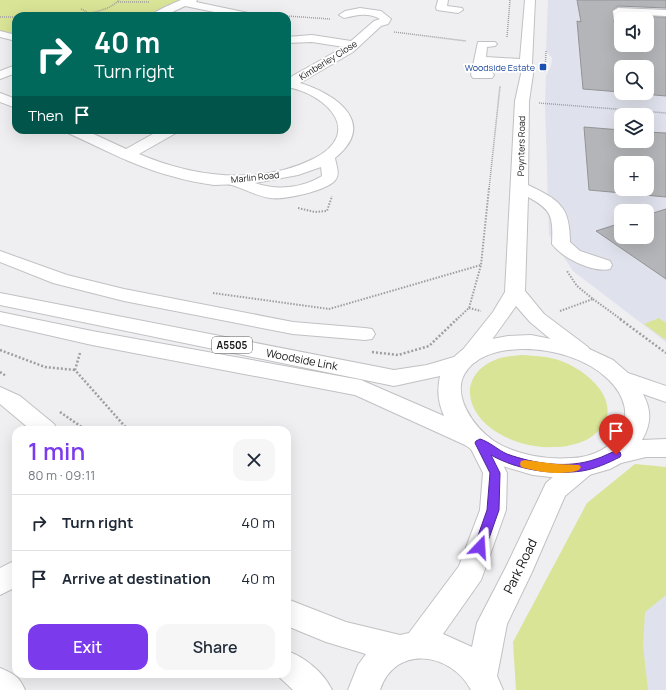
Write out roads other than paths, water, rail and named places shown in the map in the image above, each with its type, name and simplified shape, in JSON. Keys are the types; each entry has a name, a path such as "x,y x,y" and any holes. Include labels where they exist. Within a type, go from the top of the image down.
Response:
{"main road":[{"name":"Woodside Link","path":"0,299 394,378 429,372 465,360 486,348 513,342 531,342 556,345 580,352 609,368 620,378"},
{"name":"Woodside Link","path":"0,318 92,338 361,388 478,442"},
{"path":"465,360 452,375 448,390 451,407 460,424 478,442 502,456 528,465 556,468 582,467 600,462 616,455 646,448 666,448"},
{"path":"620,378 666,394"},
{"path":"616,455 630,442 637,427 638,410 631,394 620,378"}],"street":[{"name":"Poynters Road","path":"465,360 501,315 515,292 522,101 531,69 534,50 530,0"},
{"path":"165,12 176,5 190,1 233,12"},
{"path":"428,7 459,3"},
{"path":"618,12 642,12"},
{"path":"654,12 666,13"},
{"name":"Kimberley Close","path":"291,82 320,67 353,46 378,23 385,21 385,18 374,13 348,13 344,15"},
{"path":"654,21 666,22"},
{"path":"0,34 12,37"},
{"path":"291,39 313,38 353,46"},
{"path":"487,44 480,60 477,75 488,75"},
{"path":"480,60 502,61 531,69"},
{"path":"0,76 12,71"},
{"name":"Marlin Road","path":"82,134 128,154 188,177 232,180 261,191 280,193 326,181 330,174 327,157 340,145 347,129 343,116 333,103 317,93 291,85"},
{"path":"0,97 12,102"},
{"path":"128,154 164,134"},
{"path":"520,187 548,200 555,209 561,221 561,244 574,255 603,266"},
{"path":"0,256 60,279 124,295 294,328 365,334"},
{"path":"515,292 537,318 580,352"},
{"path":"0,395 12,401 41,426"},
{"path":"364,690 370,673 382,658 408,646 471,572 493,510 495,473 478,442"},
{"name":"Park Road","path":"484,683 492,624 518,572 555,490 582,467"},
{"path":"0,583 12,575"},
{"path":"291,614 326,630 339,634 408,646 436,646 454,652 469,662 484,683"},
{"path":"291,669 316,690"},
{"path":"0,683 9,690"}],"place":[{"name":"Woodside Estate","path":"543,67"}]}
